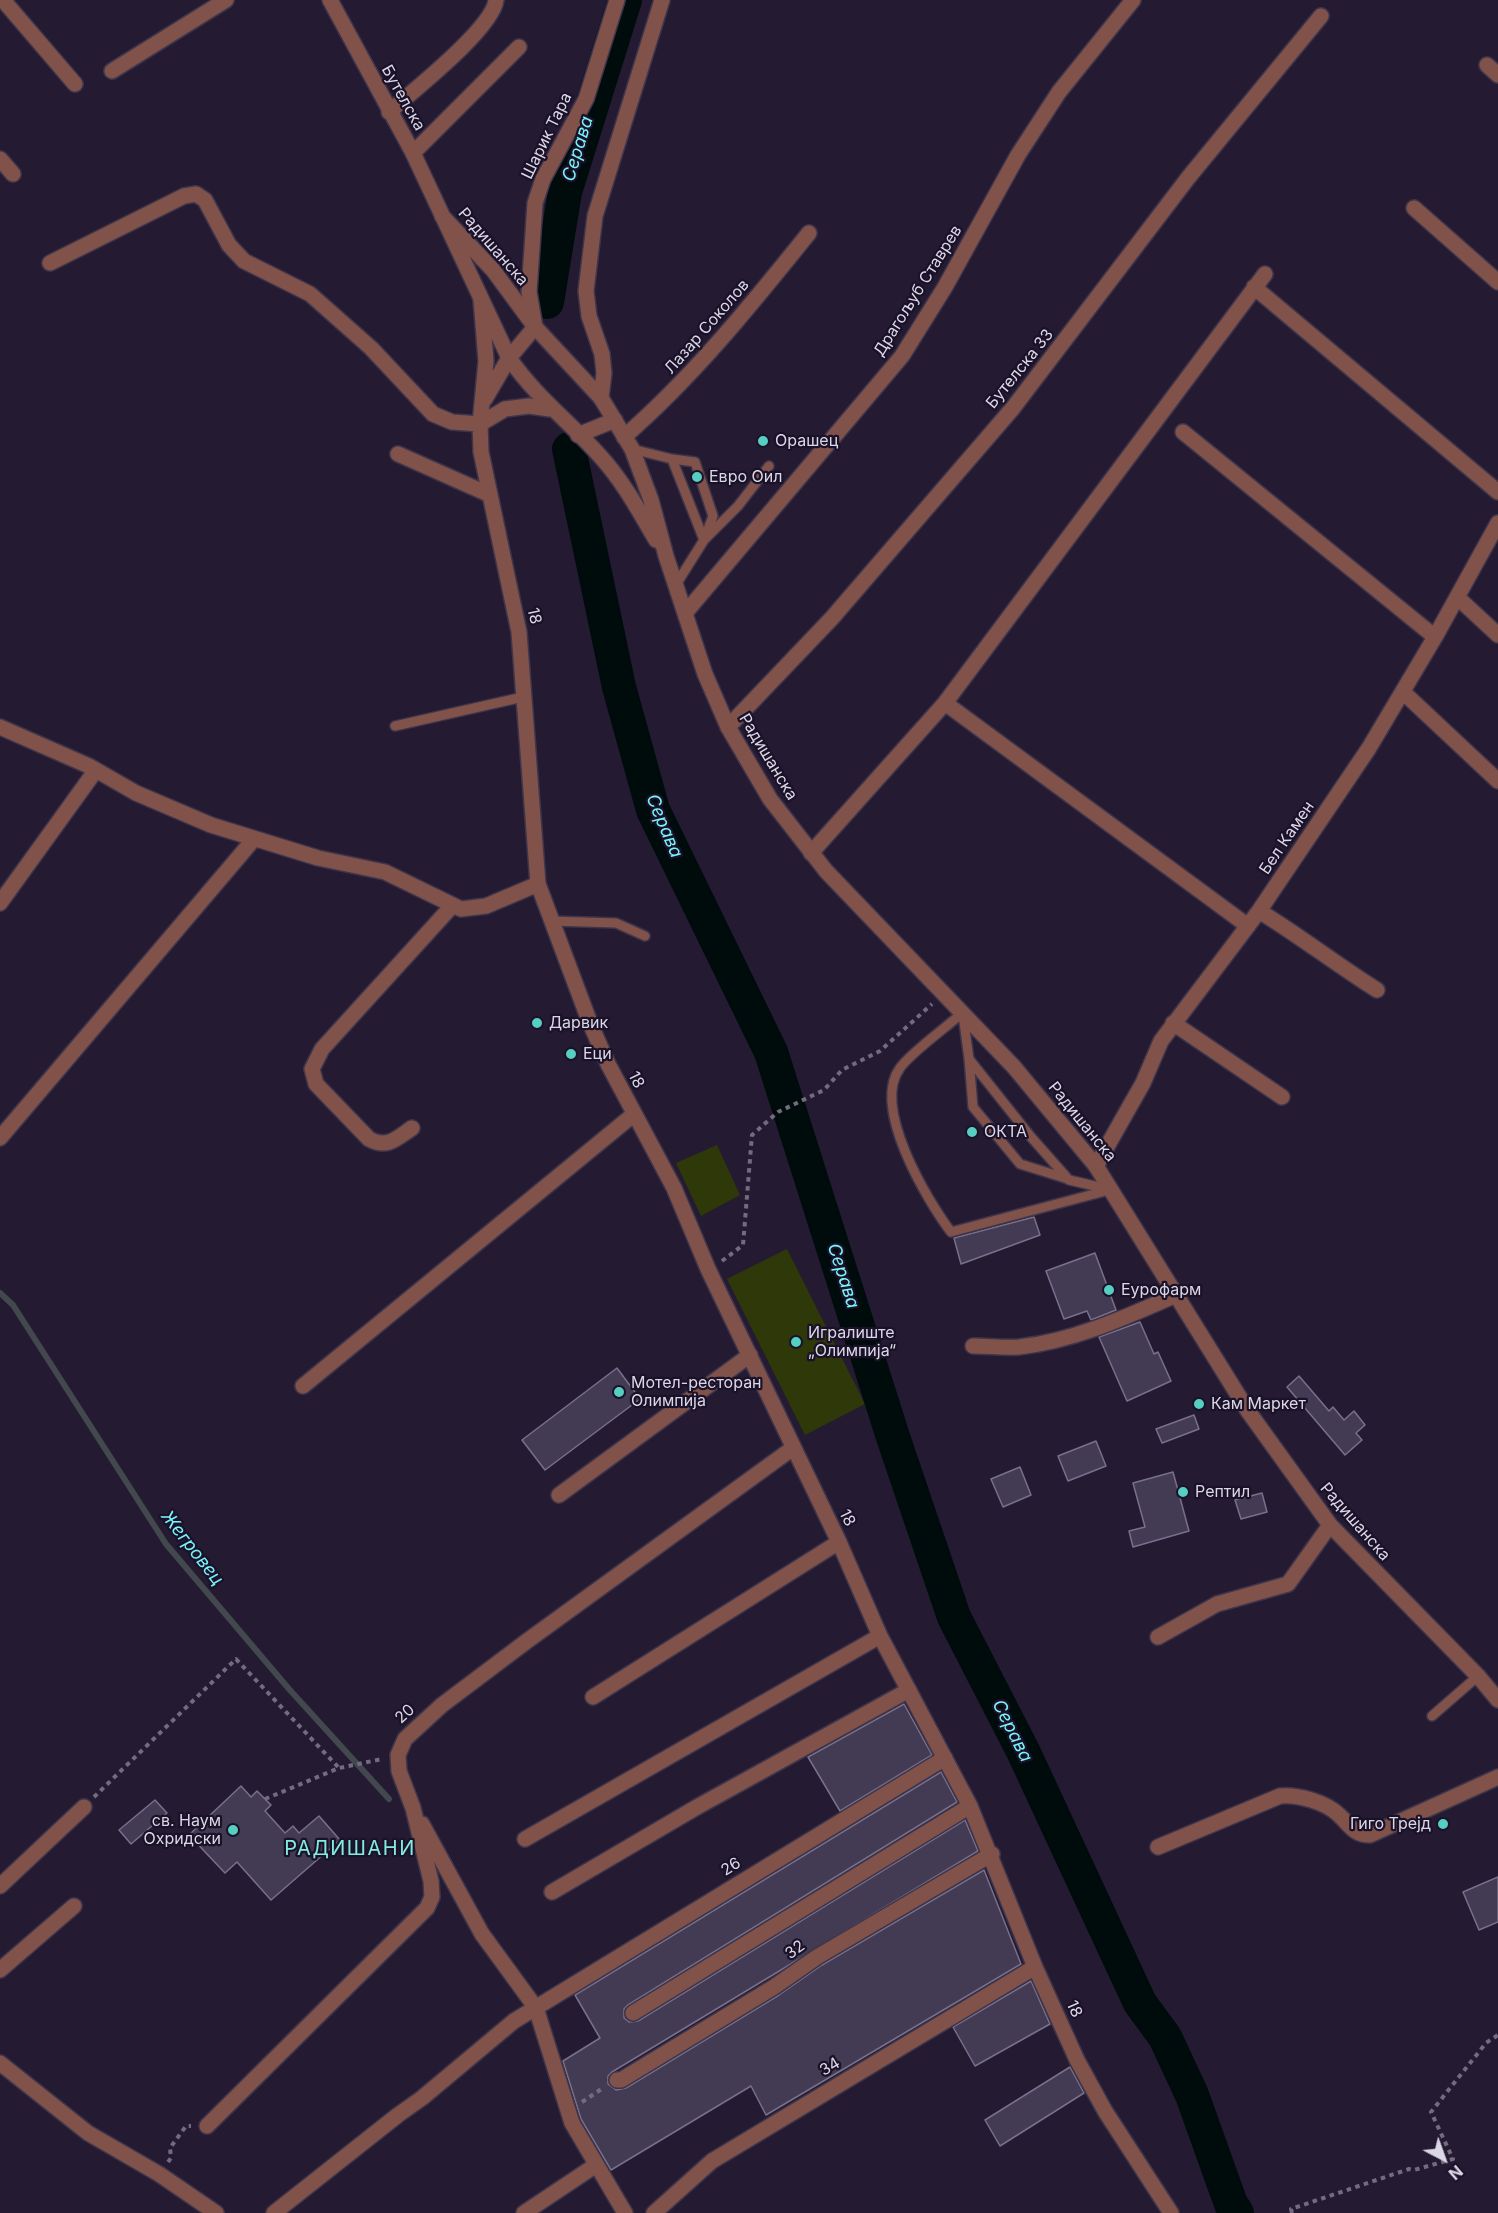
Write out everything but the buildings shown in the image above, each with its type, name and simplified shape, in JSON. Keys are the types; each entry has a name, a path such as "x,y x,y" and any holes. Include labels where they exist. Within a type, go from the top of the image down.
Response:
{"street":[{"path":"3,0 75,84"},
{"path":"112,71 226,0"},
{"name":"Бутелска","path":"330,0 413,153 442,216"},
{"path":"389,112 467,42 492,14 496,0"},
{"name":"Шарик Тара","path":"535,327 529,291 536,203 543,180 586,99 617,0"},
{"path":"601,398 604,373 602,354 585,291 595,216 662,0"},
{"name":"Драгољуб Ставрев","path":"686,612 902,356 945,287 1030,137 1059,92 1133,0"},
{"name":"Бутелска 33","path":"728,727 832,618 1013,408 1188,178 1321,16"},
{"path":"413,153 519,47"},
{"path":"0,159 13,174"},
{"path":"50,263 183,196 195,194 206,200 229,245 244,261 310,294 371,348 433,414 452,422 480,424 505,409 529,406 550,409"},
{"path":"1414,208 1498,282"},
{"name":"Радишанска","path":"442,216 493,270 535,327 601,398 628,443 651,500 666,555 705,674 728,727 770,800 811,853 1014,1067 1096,1166 1248,1411 1330,1525 1478,1676 1498,1700"},
{"name":"Радишанска","path":"442,216 509,358 526,383 550,409 599,454 620,479 666,555"},
{"name":"Лазар Соколов","path":"628,443 714,349 810,233"},
{"path":"811,853 945,703 1265,274"},
{"path":"1254,288 1498,492"},
{"path":"481,297 486,361 482,404"},
{"name":"18","path":"535,327 509,358 482,404 480,424 488,494 519,632 538,884 590,1023 633,1115 715,1265 750,1355 839,1542 880,1636 970,1806 992,1854 1035,1967 1077,2060 1099,2101 1171,2213"},
{"path":"578,435 615,420"},
{"path":"1183,432 1435,637"},
{"path":"398,454 488,494"},
{"name":"Бел Камен","path":"1096,1166 1143,1083 1153,1058 1173,1023 1260,911 1363,758 1435,637 1498,523"},
{"path":"1457,597 1498,635"},
{"path":"1403,692 1498,782"},
{"path":"945,703 1248,926"},
{"path":"0,726 96,770 136,793 211,825 318,858 386,872 461,909 486,906 538,884"},
{"path":"0,903 96,770"},
{"path":"0,1138 254,839"},
{"path":"412,1128 388,1144 378,1144 369,1139 316,1084 312,1069 322,1049 452,906"},
{"path":"1260,911 1297,935 1336,965 1377,990"},
{"path":"1173,1023 1282,1097"},
{"path":"303,1386 633,1115"},
{"path":"973,1346 1018,1347 1064,1339 1120,1319 1176,1295"},
{"path":"559,1495 750,1355"},
{"name":"20","path":"398,1755 405,1739 442,1705 793,1448"},
{"path":"1158,1637 1218,1604 1288,1584 1330,1525"},
{"path":"593,1697 839,1542"},
{"path":"525,1839 880,1636"},
{"path":"552,1892 698,1807 909,1690"},
{"path":"398,1755 399,1771 413,1808 452,1884 482,1934 536,2008 568,2110 581,2142 625,2213"},
{"name":"26","path":"274,2213 379,2129 422,2098 514,2021 945,1758"},
{"path":"1158,1847 1280,1796 1295,1795 1338,1813 1353,1830 1370,1835 1498,1777"},
{"path":"633,2013 970,1806"},
{"path":"0,1886 84,1807"},
{"path":"207,2126 427,1908 432,1897 431,1881 413,1808"},
{"name":"32","path":"619,2080 774,1987 817,1957 992,1854"},
{"path":"0,1970 74,1906"},
{"name":"34","path":"654,2213 712,2161 1035,1967"},
{"path":"0,2063 88,2133 159,2174 216,2213"},
{"path":"524,2213 596,2165"}],"lane":[{"path":"628,443 672,459 695,462 713,516 704,540"},
{"path":"672,459 704,540"},
{"path":"676,583 704,540 738,506 769,466"},
{"path":"395,726 523,697"},
{"path":"551,921 588,920 616,923 645,936"},
{"path":"962,1013 973,1107 1020,1164 1069,1180 1113,1190"},
{"path":"962,1013 899,1068 891,1105 909,1160 932,1207 951,1232 1113,1190"},
{"path":"969,1059 1069,1180"},
{"path":"1432,1716 1478,1676"}],"path":[{"path":"715,1265 743,1245 752,1135 778,1112 824,1090 842,1070 880,1050 944,994"},
{"path":"84,1807 236,1659 339,1768"},
{"path":"265,1799 339,1768 398,1755"},
{"path":"1292,2213 1291,2209 1366,2183 1453,2159 1431,2112 1486,2043 1498,2035"},
{"path":"568,2110 619,2080"},
{"path":"159,2174 171,2158 170,2148 186,2126 207,2126"}],"green space":[{"path":"717,1145 740,1195 701,1216 676,1163"},
{"name":"Игралиште „Олимпија“","path":"787,1249 865,1404 805,1435 727,1279"}],"waterway":[{"name":"Серава","path":"547,302 565,192 625,0"},
{"name":"Серава","path":"569,449 619,687 653,810 771,1052 893,1437 954,1617 1023,1751 1140,2003 1165,2037 1192,2095 1231,2204 1237,2213"},
{"name":"Жегровец","path":"0,1293 13,1305 166,1544 289,1689 389,1799"}],"place":[{"name":"Орашец","path":"763,441"},
{"name":"Евро Оил","path":"697,477"},
{"name":"Дарвик","path":"537,1023"},
{"name":"Еци","path":"571,1054"},
{"name":"ОКТА","path":"972,1132"},
{"name":"Еурофарм","path":"1109,1290"},
{"name":"Игралиште „Олимпија“","path":"796,1342"},
{"name":"Мотел-ресторан Олимпија","path":"619,1392"},
{"name":"Кам Маркет","path":"1199,1404"},
{"name":"Рептил","path":"1183,1492"},
{"name":"Гиго Трејд","path":"1443,1824"},
{"name":"св. Наум Охридски","path":"233,1830"}],"district":[{"name":"РАДИШАНИ","path":"350,1849"}]}
